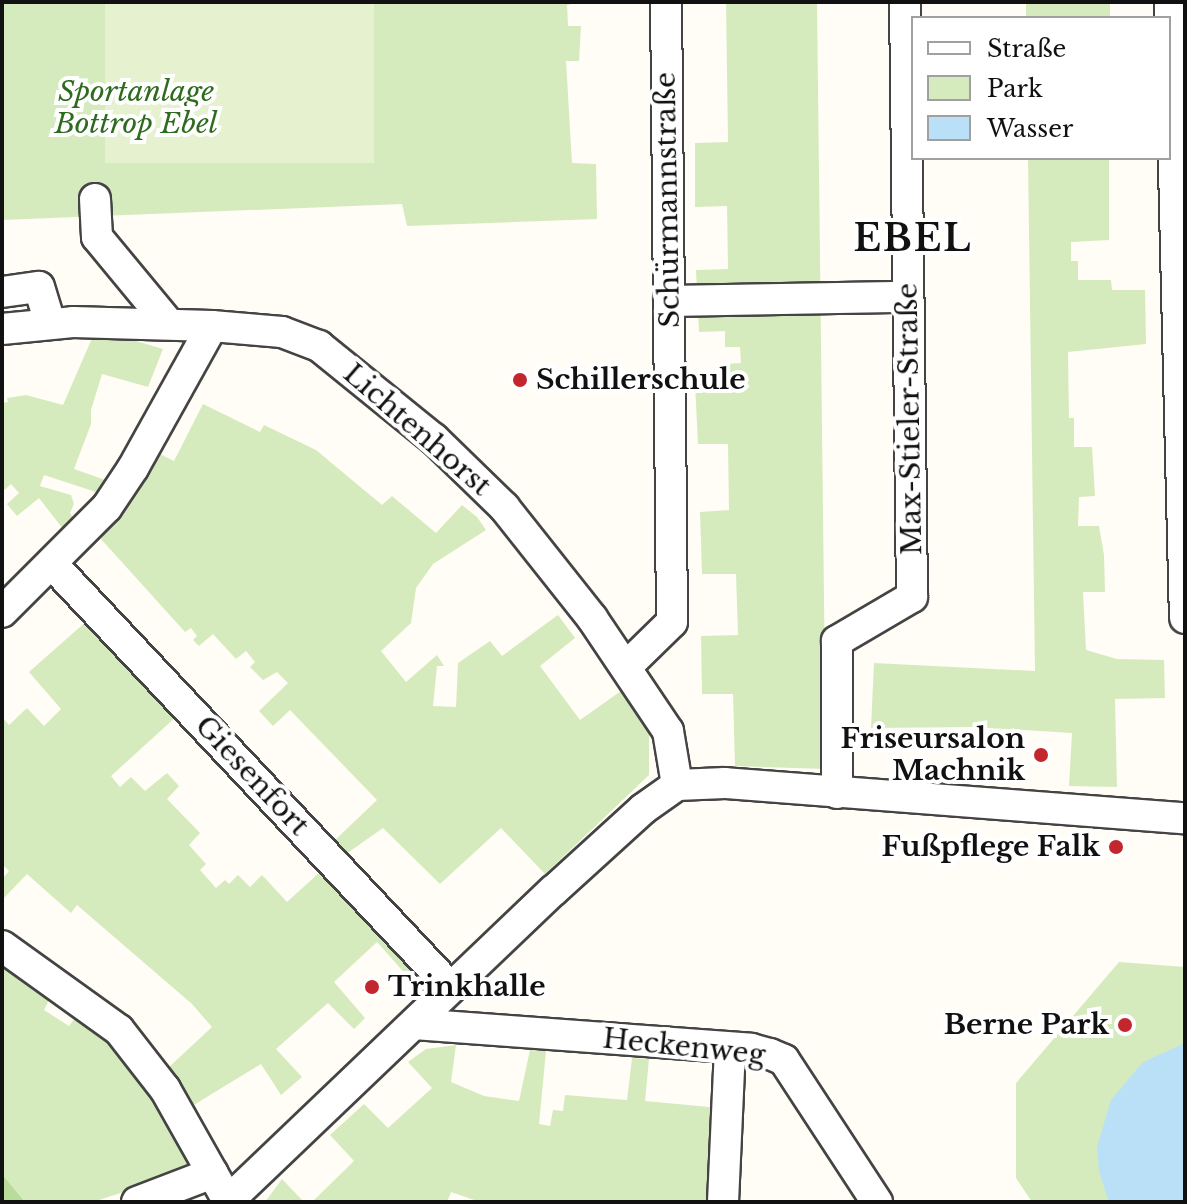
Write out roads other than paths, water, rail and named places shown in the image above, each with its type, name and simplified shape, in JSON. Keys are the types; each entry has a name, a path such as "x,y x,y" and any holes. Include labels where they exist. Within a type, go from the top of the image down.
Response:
{"street":[{"name":"Schürmannstraße","path":"627,666 672,622 666,2"},
{"name":"Max-Stieler-Straße","path":"837,793 837,641 912,597 905,2"},
{"path":"1171,43 1185,618"},
{"path":"95,199 97,237 169,324"},
{"path":"2,292 39,287 50,322"},
{"path":"669,301 908,297"},
{"name":"Lichtenhorst","path":"2,329 50,322 212,326 282,332 319,346 463,465 504,507 627,666 668,731 677,785"},
{"path":"2,612 107,507 133,468 212,326"},
{"name":"Giesenfort","path":"52,564 451,988"},
{"path":"2,946 119,1030 165,1089 227,1201 643,809 677,785 725,783 1185,818"},
{"name":"Heckenweg","path":"414,1024 751,1049 784,1060 877,1202"},
{"path":"723,1202 730,1048"},
{"path":"137,1202 213,1173"}],"water":[{"path":"1185,1043 1185,1202 1109,1202 1099,1171 1097,1147 1111,1100 1143,1062"}],"place":[{"name":"Schillerschule","path":"520,380"},
{"name":"Friseursalon Machnik","path":"1041,755"},
{"name":"Fußpflege Falk","path":"1116,847"},
{"name":"Trinkhalle","path":"372,987"},
{"name":"Berne Park","path":"1125,1025"}],"district":[{"name":"EBEL","path":"913,239"}],"park label":[{"name":"Sportanlage Bottrop Ebel","path":"136,108"}]}
